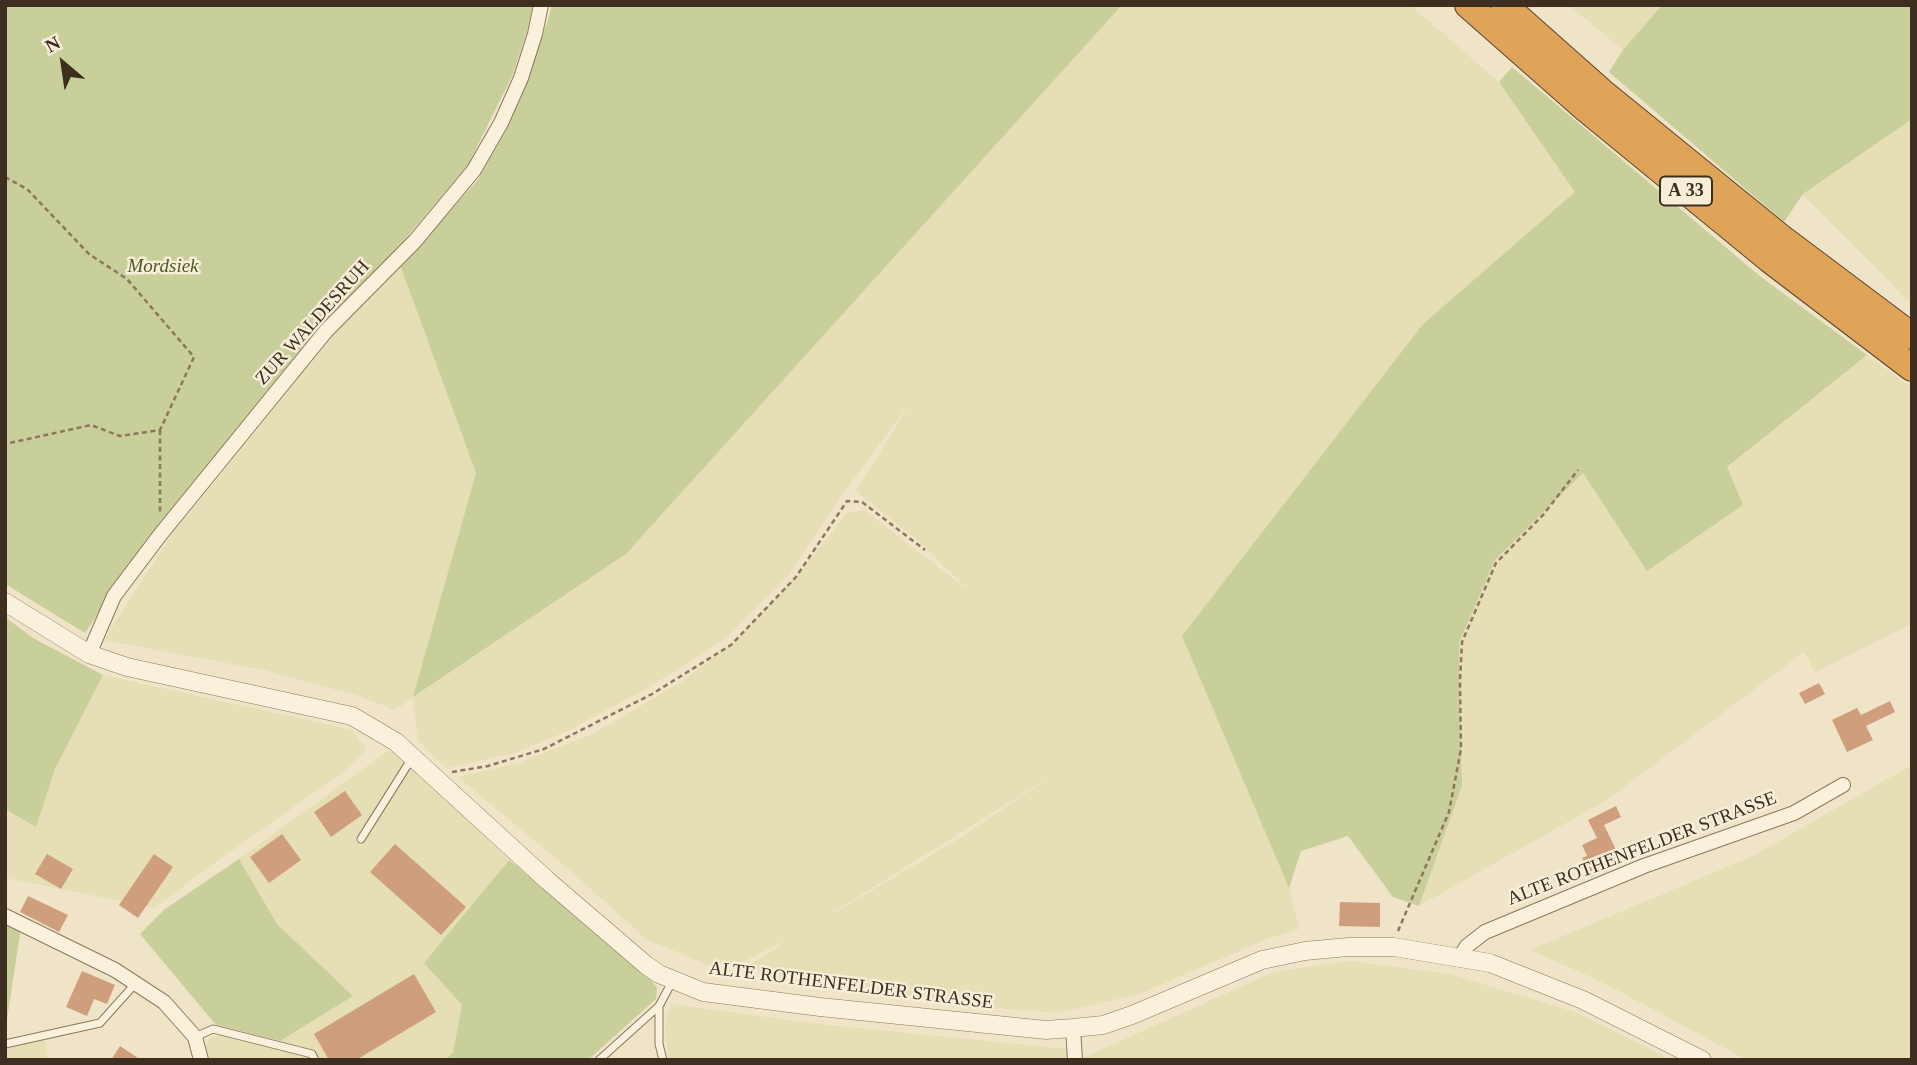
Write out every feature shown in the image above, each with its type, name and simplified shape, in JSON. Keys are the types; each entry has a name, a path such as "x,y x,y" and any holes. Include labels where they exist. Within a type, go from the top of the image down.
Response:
{"highway":[{"name":"A 33","path":"1468,5 1587,109 1769,259 1912,368"},
{"name":"A 33","path":"1504,5 1602,92 1784,240 1912,337"}],"street":[{"name":"ZUR WALDESRUH","path":"89,654 114,596 160,535 326,331 415,241 474,170 501,123 521,78 541,5"},
{"name":"ALTE ROTHENFELDER STRASSE","path":"5,602 89,654 127,667 352,716 396,742 548,881 636,957 659,974 703,992 1046,1030 1103,1025 1262,960 1305,951 1394,947 1490,963 1583,1000 1702,1060"},
{"name":"ALTE ROTHENFELDER STRASSE","path":"1460,957 1467,946 1485,932 1644,866 1794,813 1843,785"},
{"path":"5,916 115,970 164,1002 195,1037 201,1060"},
{"path":"1073,1028 1075,1060"}],"lane":[{"path":"361,839 413,758"},
{"path":"599,1060 659,1006 673,980"},
{"path":"5,1044 100,1023 136,983"},
{"path":"659,1006 659,1044 663,1060"},
{"path":"195,1037 213,1029 312,1054 315,1060"}],"path":[{"path":"5,177 27,189 89,254 127,279 194,357 160,430 160,535"},
{"path":"5,444 91,425 120,436 160,430"},
{"path":"1394,947 1410,899 1450,812 1461,749 1462,642 1496,563 1543,515 1578,470"},
{"path":"438,781 456,770 488,766 544,749 652,694 731,645 796,577 847,501 862,502 926,550"}],"shaded area":[{"path":"1122,5 1410,5 1499,82 1576,192 1423,324 1182,636 1289,888 1299,929 1267,939 1139,994 1059,1013 968,1006 745,968 789,939 741,963 708,965 646,939 572,872 458,777 518,763 593,734 681,682 731,645 796,577 847,513 864,510 972,593 917,540 856,491 911,402 842,495 788,576 724,640 646,689 565,732 515,753 447,768 418,741 413,698 395,710 359,696 264,670 104,640 170,537 327,340 400,265 476,473 415,696 626,554","holes":["1064,768 950,844 832,914"]},
{"path":"1569,5 1662,5 1623,50"},
{"path":"1912,119 1912,305 1802,194"},
{"path":"1867,355 1912,388 1912,624 1815,672 1804,652 1605,801 1419,906 1462,786 1459,643 1495,560 1583,472 1648,571 1727,467"},
{"path":"103,675 352,730 367,749 344,771 155,908 5,878 5,809 36,826 55,769"},
{"path":"388,751 397,752 509,860 424,963 462,1005 453,1054 444,1060 208,1060 204,1049 210,1038 223,1035 277,1049 280,1041 353,996 277,924 239,859"},
{"path":"1912,765 1912,1060 1747,1060 1602,982 1530,950 1753,856"},
{"path":"1351,961 1450,974 1575,1012 1672,1060 1085,1060 1085,1057 1276,971"},
{"path":"671,1004 818,1024 1067,1049 1068,1060 669,1060 665,1032"},
{"path":"44,1036 49,1060 5,1060 5,1044"}],"green space":[{"name":"Mordsiek","path":"5,5 533,5 513,74 468,165 406,238 296,355 137,555 85,633 5,584"},
{"path":"552,5 1122,5 626,554 413,697 476,473 400,265 477,181 506,131"},
{"path":"1662,5 1912,5 1912,119 1803,194 1784,222 1609,72 1623,50"},
{"path":"1512,67 1761,277 1867,355 1727,467 1743,505 1647,571 1583,473 1495,560 1459,643 1462,786 1419,906 1393,897 1348,836 1301,851 1289,888 1182,636 1423,324 1575,192 1499,82"},
{"path":"5,617 33,638 103,675 55,769 36,827 5,809"},
{"path":"239,859 277,924 353,996 280,1041 216,1025 140,934 165,909"},
{"path":"509,860 646,973 657,988 656,999 588,1060 444,1060 453,1053 462,1005 424,963"},
{"path":"5,920 21,927 5,1033"}],"building":[{"path":"1819,683 1825,694 1805,704 1799,693"},
{"path":"1890,701 1895,712 1866,726 1873,740 1847,752 1832,720 1857,708 1861,715"},
{"path":"345,791 362,815 331,837 314,812"},
{"path":"1616,806 1621,817 1604,825 1622,862 1591,877 1582,858 1587,856 1582,845 1597,838 1588,820"},
{"path":"282,834 301,860 269,883 250,857"},
{"path":"395,844 466,907 441,935 370,872"},
{"path":"47,854 73,869 61,889 35,874"},
{"path":"154,854 173,867 138,918 119,905"},
{"path":"28,896 68,915 59,932 20,912"},
{"path":"1340,902 1380,903 1380,927 1339,926"},
{"path":"82,971 115,985 107,1004 94,999 87,1016 66,1007"},
{"path":"414,974 436,1012 356,1060 329,1060 314,1034"},
{"path":"120,1046 141,1060 111,1060"}]}
